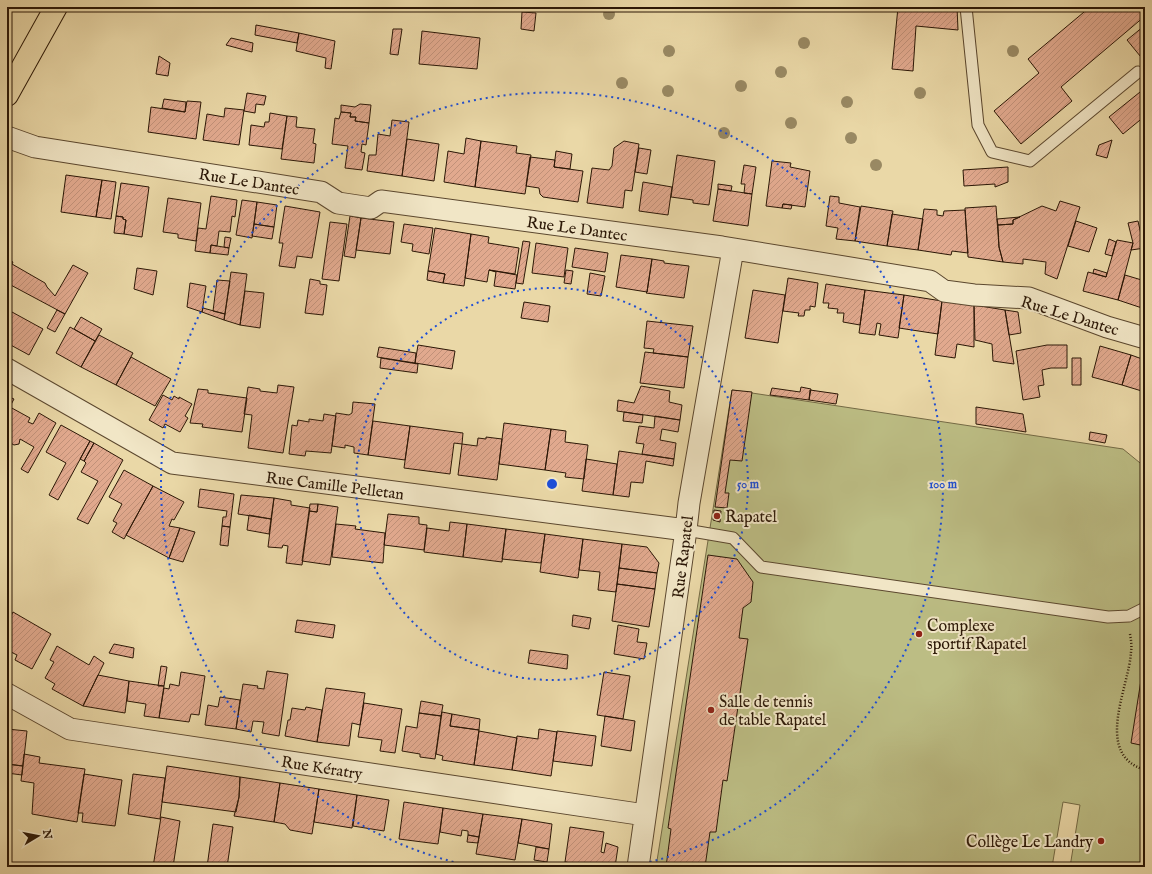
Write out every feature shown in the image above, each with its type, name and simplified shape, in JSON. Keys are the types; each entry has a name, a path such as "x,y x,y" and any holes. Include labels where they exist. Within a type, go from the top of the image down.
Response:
{"main road":[{"path":"7,95 56,7"}],"street":[{"name":"Rue Le Dantec","path":"7,136 35,147 321,192 338,203 371,208 381,202 732,249 930,281 944,291 974,295 1028,298 1107,327 1145,338"},
{"name":"Rue Rapatel","path":"638,867 686,530 688,503 732,249"},
{"name":"Rue Camille Pelletan","path":"7,369 172,463 686,530"},
{"name":"Rue Kératry","path":"7,694 70,729 646,815"}],"lane":[{"path":"966,7 978,125 992,152 1030,161 1138,72"},
{"path":"686,530 734,538 761,567 1108,617 1129,616 1145,608"}],"path":[{"path":"1129,616 1131,652 1118,713 1117,734 1119,747 1124,756 1138,768 1145,770"}],"green space":[{"name":"Complexe sportif Rapatel","path":"732,390 1123,449 1145,467 1145,867 1070,867 1080,805 1063,802 1052,867 656,867"}],"building":[{"path":"898,7 957,7 958,30 916,26 913,71 892,69"},
{"path":"1090,7 1145,7 1145,16 1061,87 1072,101 1021,144 994,111 1039,73 1028,59"},
{"path":"522,12 536,13 534,31 521,29"},
{"path":"256,25 299,33 297,43 255,35"},
{"path":"1144,26 1145,27 1145,62 1127,40"},
{"path":"393,29 402,29 398,55 390,54"},
{"path":"422,31 480,38 477,69 419,64"},
{"path":"299,33 335,41 331,69 325,68 326,58 296,51"},
{"path":"231,38 253,43 252,52 226,45"},
{"path":"159,56 170,63 168,76 156,74"},
{"path":"1145,88 1145,116 1123,134 1109,117"},
{"path":"247,93 266,96 264,105 256,104 255,113 244,111"},
{"path":"164,99 186,102 185,112 162,108"},
{"path":"187,101 201,102 196,139 148,132 151,107 185,112"},
{"path":"360,104 371,105 369,123 355,121 356,117 350,117 351,113 341,112 341,105 355,107"},
{"path":"225,108 244,110 239,145 203,140 207,114 224,117"},
{"path":"341,112 351,113 350,117 356,117 355,121 369,123 366,145 362,144 361,152 365,153 362,170 345,168 348,146 332,144 335,118 339,119"},
{"path":"270,113 287,116 282,149 249,145 251,125 264,127 265,122 269,122"},
{"path":"287,116 297,117 296,127 315,129 313,143 316,144 314,163 281,159"},
{"path":"392,120 409,122 402,176 367,171 369,155 376,155 378,134 390,136"},
{"path":"466,138 481,141 475,187 444,182 448,151 464,154"},
{"path":"407,139 439,144 434,181 402,176"},
{"path":"1112,140 1107,158 1096,155 1099,145"},
{"path":"481,141 517,146 516,153 531,155 525,194 475,187"},
{"path":"624,141 639,144 632,191 625,190 623,208 587,203 592,168 609,170 612,166 614,148"},
{"path":"639,148 651,150 647,174 635,172"},
{"path":"556,151 572,154 570,169 554,167"},
{"path":"677,155 715,161 709,205 693,203 693,200 671,197"},
{"path":"530,157 555,160 554,167 583,171 578,202 543,197 540,194 539,188 526,186"},
{"path":"772,161 791,163 790,167 810,171 805,207 783,204 782,208 766,206"},
{"path":"744,165 756,167 752,194 744,193 745,184 741,184"},
{"path":"1008,167 1008,182 995,187 995,184 964,186 963,170"},
{"path":"66,175 102,180 96,217 61,212"},
{"path":"102,180 116,182 111,219 96,217"},
{"path":"643,182 672,187 668,215 639,211"},
{"path":"121,183 149,187 142,237 124,234 126,220 123,219 123,217 116,216"},
{"path":"718,184 732,186 731,191 718,189"},
{"path":"718,189 752,194 748,226 713,221"},
{"path":"211,196 237,200 235,217 232,216 230,232 219,231 217,246 211,245 210,253 195,251 198,228 206,229"},
{"path":"830,196 839,197 839,203 860,207 855,241 836,239 838,228 826,226"},
{"path":"168,198 201,203 196,241 178,238 178,234 163,232"},
{"path":"242,200 257,202 252,238 236,235"},
{"path":"1060,201 1080,207 1057,279 1045,274 1046,262 1023,259 1023,264 1003,262 999,247 998,225 1013,224 1013,220 1042,206 1056,211"},
{"path":"257,202 277,205 274,227 254,224"},
{"path":"783,204 792,205 791,209 782,208"},
{"path":"285,206 320,212 312,258 297,256 295,268 279,266 283,243 279,243"},
{"path":"861,206 893,211 887,246 855,241"},
{"path":"996,206 999,247 1003,262 968,257 965,208"},
{"path":"924,209 937,210 937,215 943,216 944,211 965,210 968,253 952,251 951,255 918,250"},
{"path":"892,214 923,219 918,250 887,246"},
{"path":"116,216 123,217 123,219 126,220 124,234 114,233"},
{"path":"350,216 361,218 355,258 344,256"},
{"path":"1020,217 1013,220 1013,224 998,225 997,219"},
{"path":"361,218 394,222 390,254 356,250"},
{"path":"1076,221 1097,228 1089,252 1068,246"},
{"path":"1138,221 1142,239 1145,239 1145,248 1131,250 1133,243 1128,223"},
{"path":"330,222 347,224 339,281 322,279"},
{"path":"254,224 274,227 272,239 252,236"},
{"path":"404,224 433,228 429,254 412,251 413,244 401,242"},
{"path":"435,228 471,234 464,286 443,283 445,274 428,271"},
{"path":"471,234 489,237 488,243 519,248 515,274 489,270 487,282 465,278"},
{"path":"225,237 231,238 229,248 224,247"},
{"path":"1109,239 1116,242 1112,256 1105,254"},
{"path":"1117,240 1133,243 1118,300 1083,291 1088,272 1106,277"},
{"path":"523,241 530,242 523,284 516,283"},
{"path":"536,243 568,248 564,277 532,273"},
{"path":"211,245 229,248 228,255 210,253"},
{"path":"575,248 608,253 605,272 572,267"},
{"path":"621,255 652,259 647,292 616,287"},
{"path":"7,259 13,262 12,264 45,283 55,296 73,265 88,273 65,314 7,283"},
{"path":"652,259 664,261 664,263 689,266 684,298 646,293"},
{"path":"137,268 157,271 153,295 134,289"},
{"path":"1094,269 1107,273 1106,277 1093,273"},
{"path":"489,270 517,275 515,289 494,286 496,272"},
{"path":"566,270 573,271 571,284 564,283"},
{"path":"428,271 445,274 443,283 427,280"},
{"path":"231,272 247,274 240,325 224,320"},
{"path":"590,273 605,276 601,296 587,294"},
{"path":"1125,275 1145,281 1145,309 1118,300"},
{"path":"788,278 818,283 815,307 810,306 810,310 805,310 804,316 798,316 799,313 783,311"},
{"path":"310,279 320,281 320,284 327,285 323,315 305,313"},
{"path":"217,280 230,281 225,314 213,311"},
{"path":"190,283 206,286 202,312 187,307"},
{"path":"826,284 865,290 860,325 843,322 844,313 837,313 838,309 828,308 829,303 823,303"},
{"path":"753,290 785,295 778,343 745,338"},
{"path":"865,290 904,295 898,338 879,335 881,324 877,323 875,335 859,333"},
{"path":"245,291 264,293 260,328 240,325"},
{"path":"904,295 942,301 938,334 899,328"},
{"path":"942,301 974,305 974,347 957,344 955,358 935,355"},
{"path":"524,302 550,306 548,322 521,318"},
{"path":"974,305 1005,310 1014,364 993,361 992,344 975,340"},
{"path":"203,308 225,314 224,320 202,312"},
{"path":"57,310 65,314 55,332 47,328"},
{"path":"1005,310 1018,312 1021,333 1009,335"},
{"path":"12,312 43,329 29,355 7,343 7,322"},
{"path":"81,317 102,329 95,341 74,329"},
{"path":"647,321 693,326 688,357 653,353 654,349 644,348"},
{"path":"70,327 95,341 81,367 56,353"},
{"path":"99,335 133,353 116,385 81,367"},
{"path":"418,345 455,351 452,369 415,363"},
{"path":"1047,345 1067,345 1067,368 1051,368 1042,370 1044,385 1038,386 1040,397 1023,400 1016,351"},
{"path":"1100,346 1131,355 1122,385 1092,377"},
{"path":"379,347 416,353 415,363 377,357"},
{"path":"645,352 688,357 684,388 640,383"},
{"path":"1131,355 1145,360 1145,392 1122,385"},
{"path":"131,357 171,379 155,406 116,385"},
{"path":"381,358 418,364 417,373 380,368"},
{"path":"1072,358 1081,358 1081,385 1072,385"},
{"path":"278,385 294,387 283,453 248,448 252,415 244,414 248,387 260,389 260,391 277,393"},
{"path":"641,386 670,391 669,402 682,405 680,420 617,411 618,400 634,403"},
{"path":"801,387 811,389 809,400 770,395 772,388 800,392"},
{"path":"198,389 208,390 208,393 247,398 242,432 202,427 203,424 190,423"},
{"path":"732,390 752,392 742,461 730,460 725,493 729,493 727,508 715,507"},
{"path":"810,390 838,394 836,404 809,400"},
{"path":"163,395 172,400 174,396 179,399 179,397 192,404 185,416 188,418 180,432 165,424 163,428 149,420"},
{"path":"7,396 14,399 7,412"},
{"path":"353,402 375,404 368,455 354,453 354,447 345,445 345,448 332,446 336,413 349,415 352,413"},
{"path":"10,407 30,418 28,422 33,424 39,413 56,423 28,473 21,469 34,447 20,439 19,444 14,445 7,441 7,412"},
{"path":"976,407 1023,414 1026,432 976,424"},
{"path":"624,412 643,415 642,423 623,421"},
{"path":"324,414 336,416 331,453 306,451 305,456 289,454 292,425 297,426 298,420 309,422 309,419 323,421"},
{"path":"655,416 680,420 678,432 662,429 660,440 676,443 674,459 642,454 644,444 636,443 639,426 654,428"},
{"path":"373,421 410,426 405,460 368,455"},
{"path":"504,423 551,429 545,470 499,464"},
{"path":"61,425 90,441 58,500 49,495 66,463 46,452"},
{"path":"410,426 463,433 462,444 454,443 450,474 404,468"},
{"path":"551,429 566,431 565,442 588,445 584,479 565,477 566,473 545,470"},
{"path":"1090,432 1107,435 1105,443 1089,440"},
{"path":"486,437 502,439 497,480 458,475 462,444 477,446 478,438 486,439"},
{"path":"90,441 94,443 84,461 80,459"},
{"path":"94,443 123,460 88,524 77,519 98,481 81,472 86,463 84,461"},
{"path":"619,451 674,459 673,466 646,461 643,483 631,482 629,497 613,495"},
{"path":"586,459 617,464 613,495 582,491"},
{"path":"124,470 153,486 124,539 112,532 117,523 113,521 122,504 109,497"},
{"path":"153,486 184,502 169,526 180,528 169,558 126,535"},
{"path":"200,489 234,494 230,527 222,526 223,517 226,517 227,511 198,507"},
{"path":"241,495 274,498 271,519 238,514"},
{"path":"274,498 291,501 291,505 310,508 302,565 286,563 288,546 283,545 282,548 268,547"},
{"path":"310,504 318,504 317,512 309,511"},
{"path":"318,504 338,507 330,565 302,561 309,511 317,512"},
{"name":"Rapatel","path":"714,510 721,511 720,522 713,520"},
{"path":"388,514 419,517 419,524 427,525 424,550 384,545"},
{"path":"249,515 271,519 269,534 247,530"},
{"path":"450,522 467,524 463,557 424,552 427,528 449,531"},
{"path":"336,524 356,526 355,529 385,533 383,563 332,557"},
{"path":"467,524 506,529 502,562 463,557"},
{"path":"222,526 230,527 228,546 220,545"},
{"path":"180,528 195,532 183,562 169,558"},
{"path":"506,529 545,534 541,563 502,559"},
{"path":"545,534 583,539 578,578 540,572"},
{"path":"583,539 622,544 616,592 598,590 600,572 579,570"},
{"path":"622,544 647,547 659,563 657,573 619,568"},
{"name":"Salle de tennis de table Rapatel","path":"708,555 737,559 753,582 751,602 743,608 739,638 748,639 727,781 723,780 716,832 710,832 705,867 666,867 671,829 668,828"},
{"path":"619,568 657,573 655,589 617,584"},
{"path":"617,584 655,589 649,627 612,621"},
{"path":"13,612 51,634 32,669 15,660 17,655 7,650 7,624"},
{"path":"573,615 591,618 589,629 572,626"},
{"path":"297,620 335,625 333,638 295,632"},
{"path":"618,625 639,629 637,642 647,643 644,659 614,654"},
{"path":"114,644 134,648 133,658 109,653"},
{"path":"57,646 89,665 94,656 104,663 83,706 52,689 55,684 45,678 54,662 50,660"},
{"path":"530,650 568,655 567,669 528,663"},
{"path":"1145,655 1145,746 1131,743"},
{"path":"161,666 167,667 164,686 158,686"},
{"path":"267,671 288,674 279,736 262,733 264,722 253,721 251,732 236,729 243,684 258,686 257,688 264,689"},
{"path":"181,672 205,676 199,715 191,714 189,722 159,718 164,688 169,689 170,684 179,686"},
{"path":"604,672 630,676 623,719 597,715"},
{"path":"98,675 129,681 125,713 83,706"},
{"path":"129,681 164,686 159,718 144,716 146,704 127,701"},
{"path":"326,688 365,693 360,725 352,723 349,746 317,742"},
{"path":"220,697 240,700 236,729 205,725 208,705 218,707"},
{"path":"421,701 443,705 441,716 419,713"},
{"path":"364,703 402,709 395,753 380,751 382,740 358,737"},
{"path":"306,707 322,710 317,742 285,736 292,708 305,710"},
{"path":"442,712 452,714 450,726 479,730 474,765 442,760 443,756 436,754"},
{"path":"419,713 441,716 435,759 420,757 420,754 402,751 406,726 417,728"},
{"path":"452,714 480,719 479,730 450,726"},
{"path":"605,716 635,721 631,751 601,746"},
{"path":"7,729 27,731 23,766 7,764"},
{"path":"539,729 557,732 551,776 512,770 517,736 538,739"},
{"path":"479,731 517,738 512,770 474,765"},
{"path":"557,731 596,736 592,766 553,761"},
{"path":"24,754 40,757 39,763 85,769 77,822 32,814 34,783 21,781"},
{"path":"7,764 23,766 22,775 7,773"},
{"path":"167,766 240,777 239,797 236,812 162,802"},
{"path":"84,774 122,780 115,826 82,822 83,813 78,813"},
{"path":"133,774 165,778 160,819 128,814"},
{"path":"240,777 280,783 274,822 234,816 239,797"},
{"path":"280,783 319,789 312,834 290,830 285,824 274,822"},
{"path":"319,789 357,795 352,828 314,822"},
{"path":"357,795 389,800 384,831 353,826"},
{"path":"404,802 443,808 438,844 399,839"},
{"path":"443,808 483,814 479,837 468,835 468,831 462,830 461,836 440,832"},
{"path":"483,814 522,819 515,860 476,854"},
{"path":"161,817 180,821 173,867 153,867"},
{"path":"522,819 552,824 549,849 518,843"},
{"path":"213,824 233,827 227,867 207,867"},
{"path":"570,827 604,832 601,852 604,853 606,843 618,847 615,867 598,867 565,862"},
{"path":"468,835 479,837 478,843 467,842"},
{"path":"536,847 549,849 547,862 534,860"}],"place":[{"name":"Rapatel","path":"717,516"},
{"name":"Complexe sportif Rapatel","path":"919,634"},
{"name":"Salle de tennis de table Rapatel","path":"711,710"},
{"name":"Collège Le Landry","path":"1101,841"}]}
